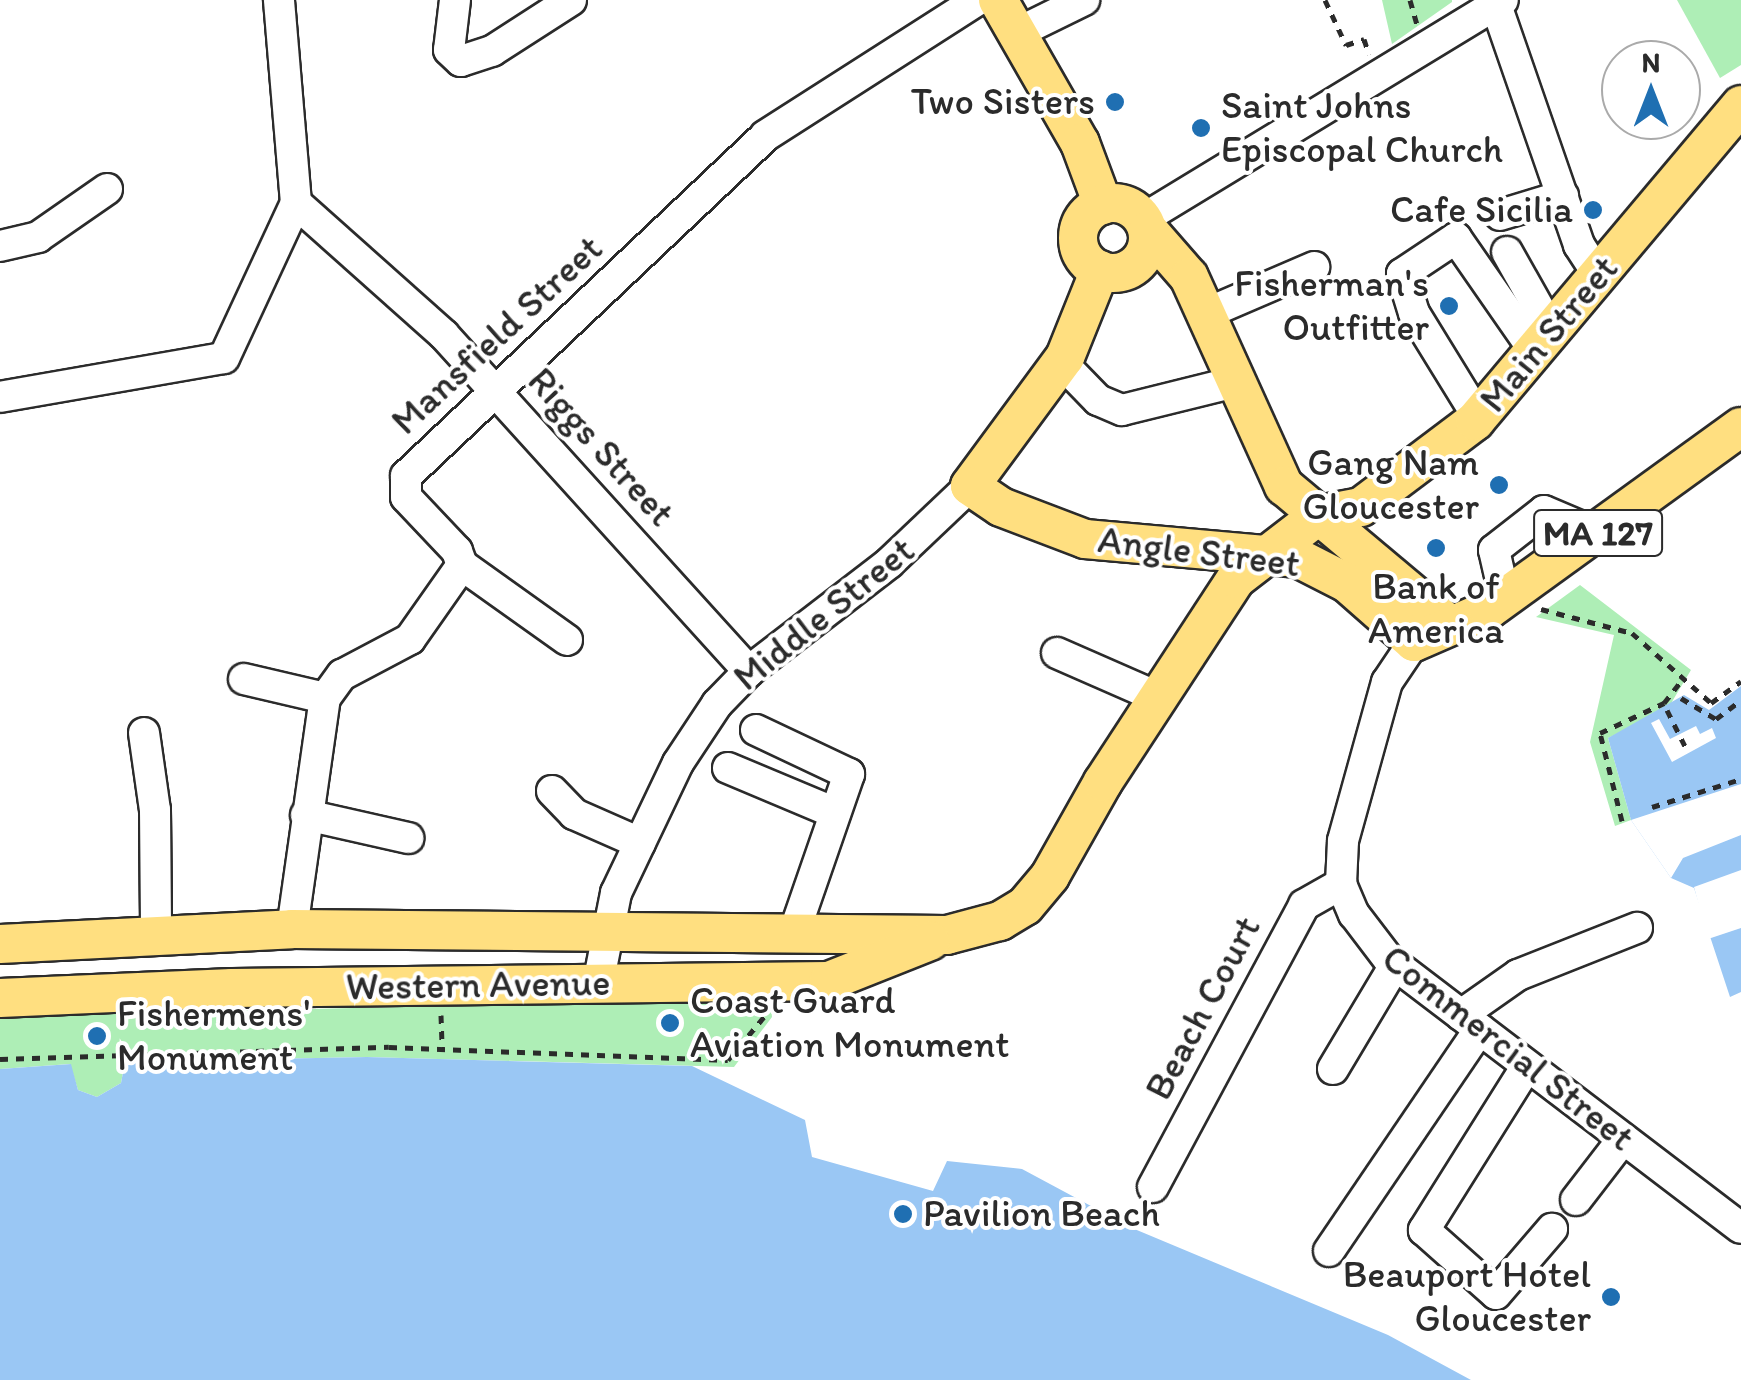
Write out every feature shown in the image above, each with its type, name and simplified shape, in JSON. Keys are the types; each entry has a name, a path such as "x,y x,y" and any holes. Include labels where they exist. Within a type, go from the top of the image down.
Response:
{"main road":[{"path":"998,0 1080,143 1103,205"},
{"name":"Main Street","path":"1319,515 1361,507 1478,418 1741,104"},
{"path":"1146,225 1140,261 1121,272 1100,270 1084,256 1078,236 1086,216 1103,205 1126,205 1146,225 1178,262 1284,486 1448,623"},
{"name":"Middle Street","path":"970,486 1061,362 1100,270"},
{"name":"MA 127","path":"1414,642 1448,623 1523,604 1598,534 1741,427"},
{"name":"Angle Street","path":"970,486 1001,507 1085,539 1268,552 1320,566 1355,590 1414,642"},
{"path":"1355,590 1361,507"},
{"name":"Western Avenue","path":"0,998 828,981 947,935 1000,921 1036,895 1157,697 1236,580 1319,515"},
{"name":"Western Avenue","path":"0,944 292,929 947,935"}],"street":[{"path":"0,397 224,358 296,204 279,0"},
{"path":"455,0 449,50 461,61 492,51 571,0"},
{"name":"Mansfield Street","path":"462,565 457,551 406,497 403,481 764,136 978,0"},
{"path":"1018,33 1084,0"},
{"path":"1146,225 1483,6 1563,196 1579,245 1599,276"},
{"path":"0,246 38,237 107,188"},
{"path":"1500,215 1563,196"},
{"name":"Riggs Street","path":"296,204 496,391 749,671"},
{"path":"1478,418 1414,313 1402,274 1456,238 1544,343"},
{"path":"1507,252 1544,343"},
{"path":"1205,314 1314,267"},
{"path":"1061,362 1098,400 1122,410 1235,382"},
{"name":"Middle Street","path":"598,984 606,930 640,842 696,732 749,671 888,564 970,486"},
{"path":"292,929 325,698 342,675 410,639 462,565 566,640"},
{"path":"1342,884 1343,841 1380,704 1398,658 1414,642"},
{"path":"1057,653 1157,697"},
{"path":"244,679 325,698"},
{"path":"756,730 849,774 794,933"},
{"path":"144,733 155,810 156,934"},
{"path":"728,768 835,813"},
{"path":"552,792 574,814 640,842"},
{"path":"306,815 408,838"},
{"name":"Commercial Street","path":"1342,884 1371,940 1395,966 1741,1228"},
{"name":"Beach Court","path":"1152,1187 1293,923 1318,894 1342,884"},
{"path":"1329,1251 1471,1022 1518,975 1636,928"},
{"path":"1332,1068 1395,966"},
{"path":"1527,1066 1424,1230 1496,1294 1552,1228"},
{"path":"1576,1200 1623,1138"}],"path":[{"path":"1325,0 1346,45 1364,39 1376,76"},
{"path":"1523,604 1632,633 1711,703 1741,681"},
{"path":"1622,821 1600,733 1664,703 1683,678"},
{"path":"1681,698 1716,719 1741,700"},
{"path":"1667,710 1685,746"},
{"path":"1652,807 1741,779"},
{"path":"0,1059 442,1049 728,1060 767,1015 762,1003"},
{"path":"442,1049 440,1007 458,1007"}],"green space":[{"path":"1382,0 1452,0 1452,2 1392,44"},
{"path":"1677,0 1741,0 1741,65 1720,78"},
{"path":"1580,585 1691,670 1667,710 1608,738 1631,820 1615,826 1590,742 1614,635 1536,617"},
{"path":"760,999 771,1005 772,1017 734,1067 367,1057 125,1062 121,1083 97,1097 78,1090 70,1064 0,1069 0,1016"}],"water":[{"path":"1741,686 1741,992 1730,997 1694,888 1671,878 1631,820 1608,738 1684,695 1709,710"},
{"path":"367,1057 692,1066 805,1120 812,1157 933,1191 947,1161 1022,1169 1132,1228 1388,1335 1471,1380 0,1380 0,1069 71,1064 78,1090 97,1097 121,1083 125,1062"}],"pier":[{"path":"1659,719 1670,739 1696,726 1700,734 1712,728 1716,738 1672,762 1651,723"},
{"path":"1741,784 1741,835 1683,858 1671,878 1631,820"},
{"path":"1741,870 1741,928 1708,939 1694,887"}],"place":[{"name":"Two Sisters","path":"1115,102"},
{"name":"Saint Johns Episcopal Church","path":"1201,128"},
{"name":"Cafe Sicilia","path":"1593,210"},
{"name":"Fisherman's Outfitter","path":"1449,306"},
{"name":"Gang Nam Gloucester","path":"1499,485"},
{"name":"Bank of America","path":"1436,548"},
{"name":"Coast Guard Aviation Monument","path":"670,1023"},
{"name":"Fishermens' Monument","path":"97,1036"},
{"name":"Pavilion Beach","path":"903,1214"},
{"name":"Beauport Hotel Gloucester","path":"1611,1297"}]}
